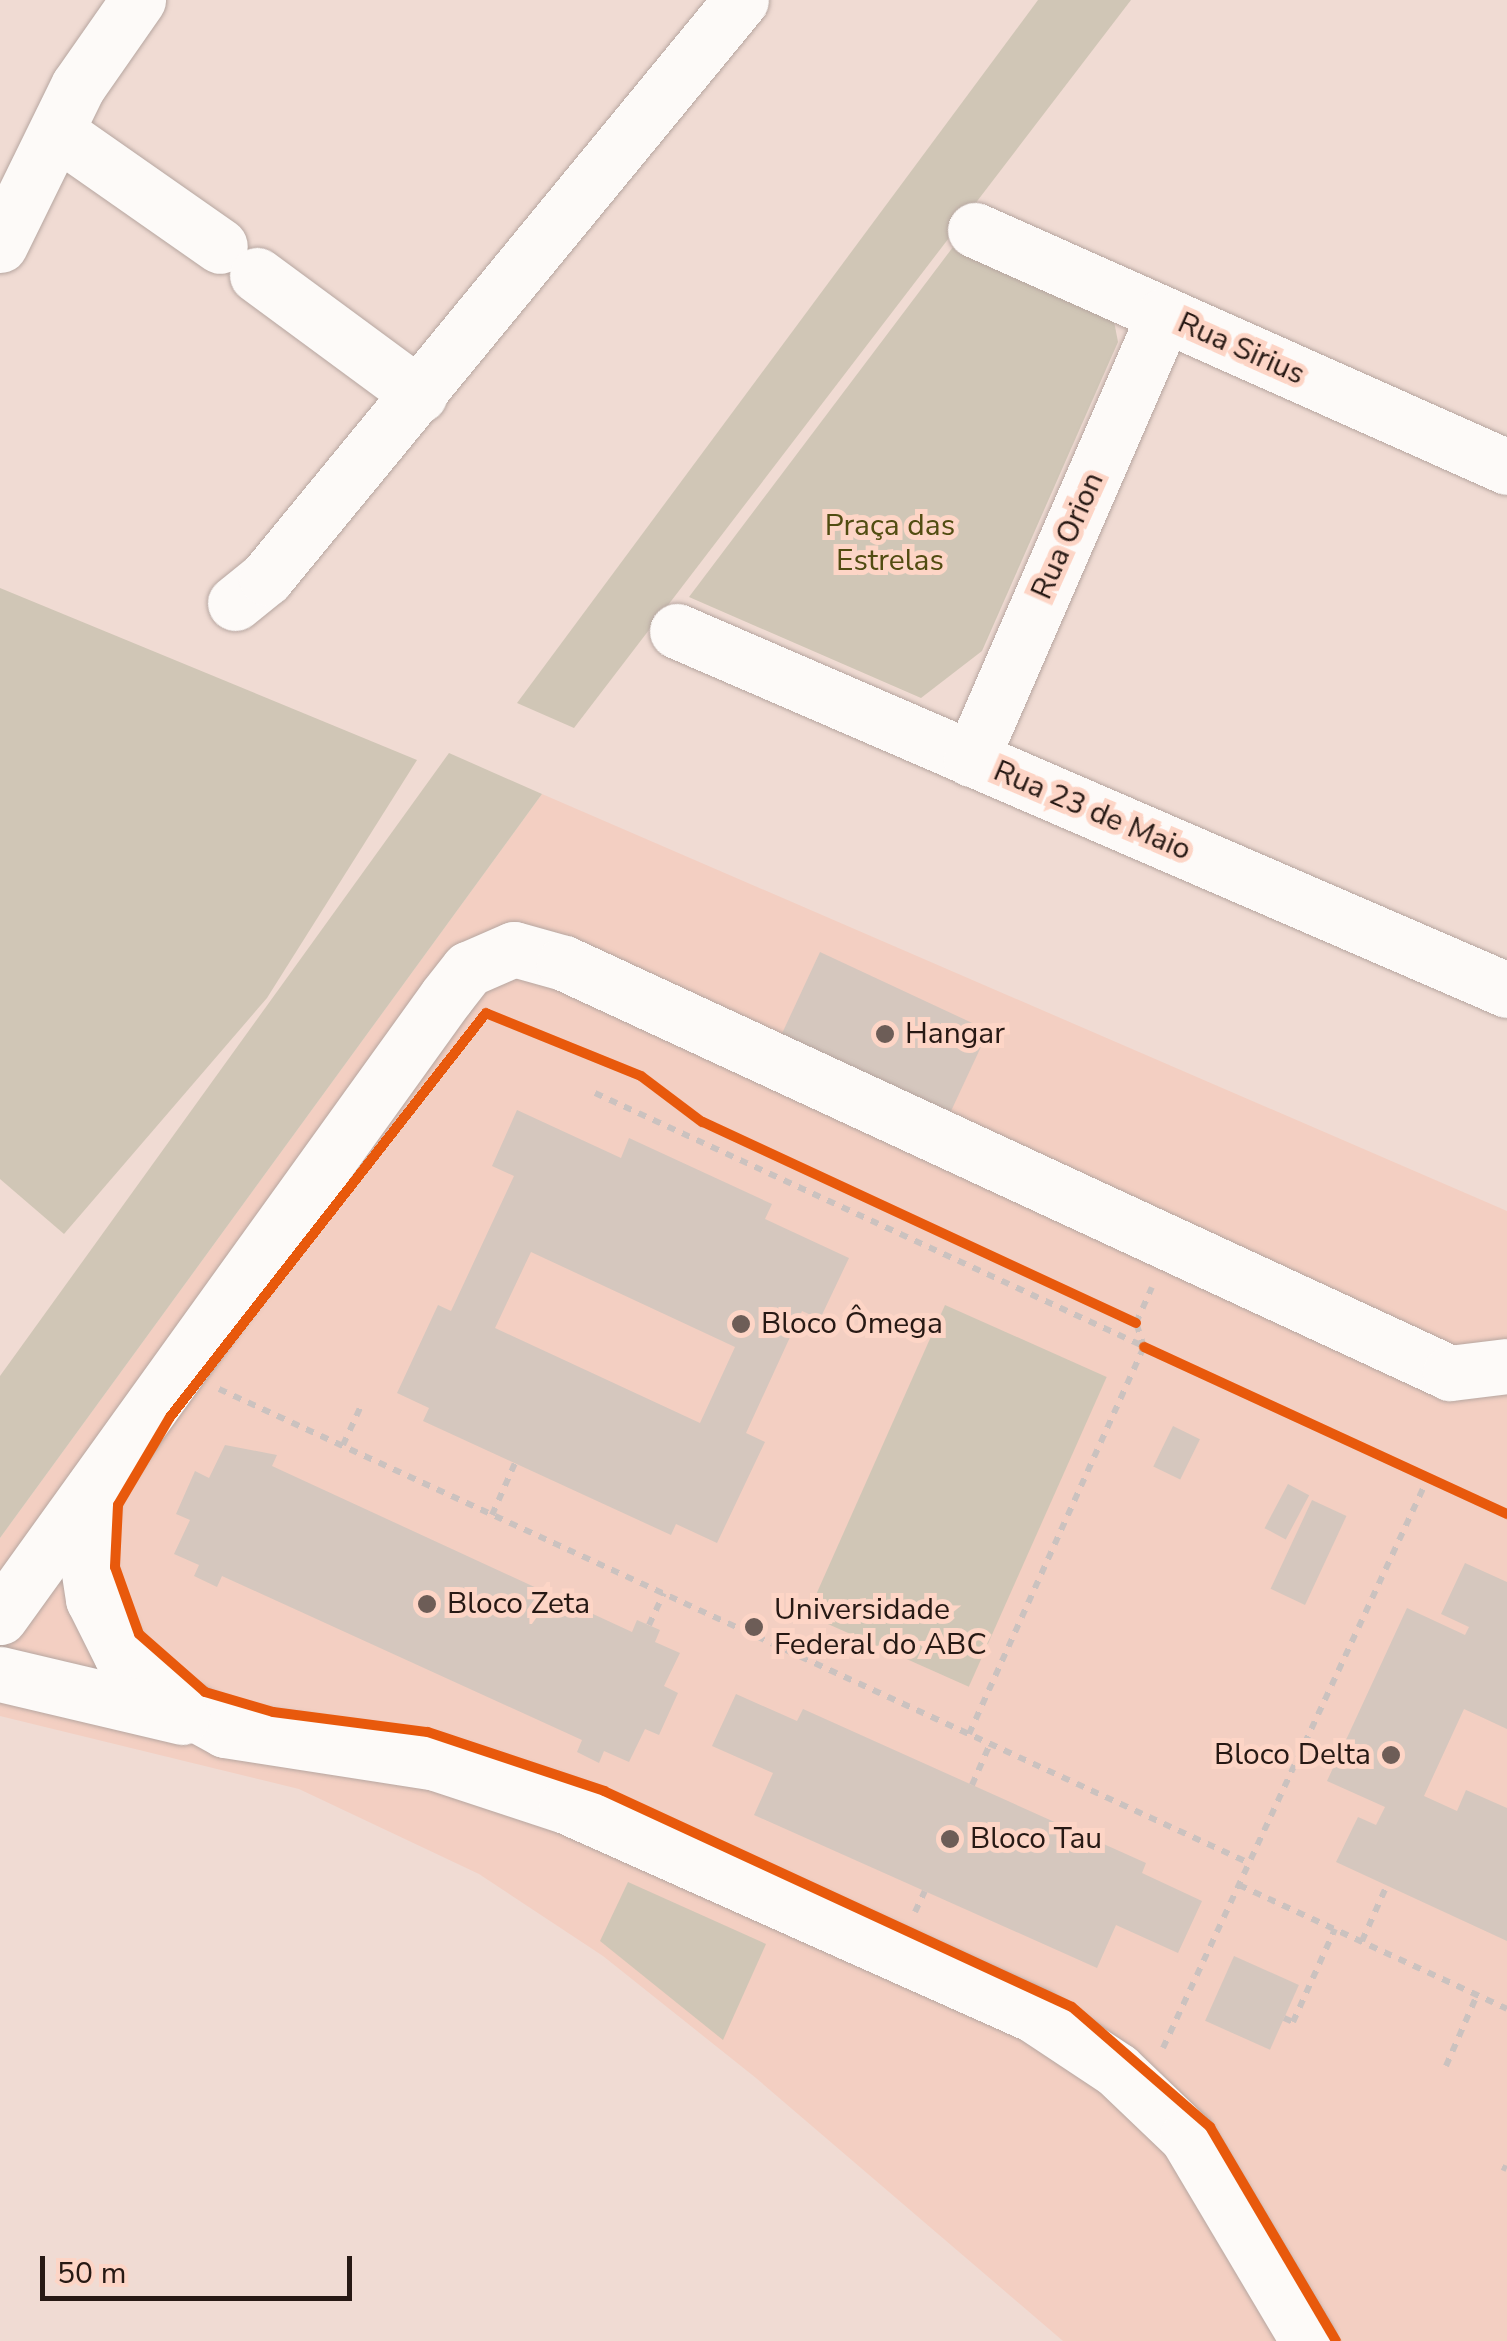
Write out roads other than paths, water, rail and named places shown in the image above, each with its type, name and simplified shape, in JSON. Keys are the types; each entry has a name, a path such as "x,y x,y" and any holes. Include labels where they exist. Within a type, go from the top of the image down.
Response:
{"street":[{"path":"0,245 60,134 78,86 138,0"},
{"path":"235,603 420,395 741,0"},
{"path":"60,134 420,395"},
{"name":"Rua Sirius","path":"975,230 1507,468"},
{"name":"Rua Orion","path":"971,758 1164,314"},
{"name":"Rua 23 de Maio","path":"676,630 1507,990"},
{"path":"0,1617 446,996 497,952 532,950 564,963 1450,1373 1507,1366"},
{"path":"96,1479 85,1548 100,1616 135,1671 206,1723"},
{"path":"0,1674 206,1723 435,1763 566,1806 1034,2014 1116,2070 1187,2137 1308,2341"}],"place":[{"name":"Hangar","path":"885,1034"},
{"name":"Bloco Ômega","path":"741,1324"},
{"name":"Bloco Zeta","path":"427,1604"},
{"name":"Universidade Federal do ABC","path":"754,1627"},
{"name":"Bloco Delta","path":"1391,1755"},
{"name":"Bloco Tau","path":"950,1839"}],"park label":[{"name":"Praça das Estrelas","path":"890,543"}]}
